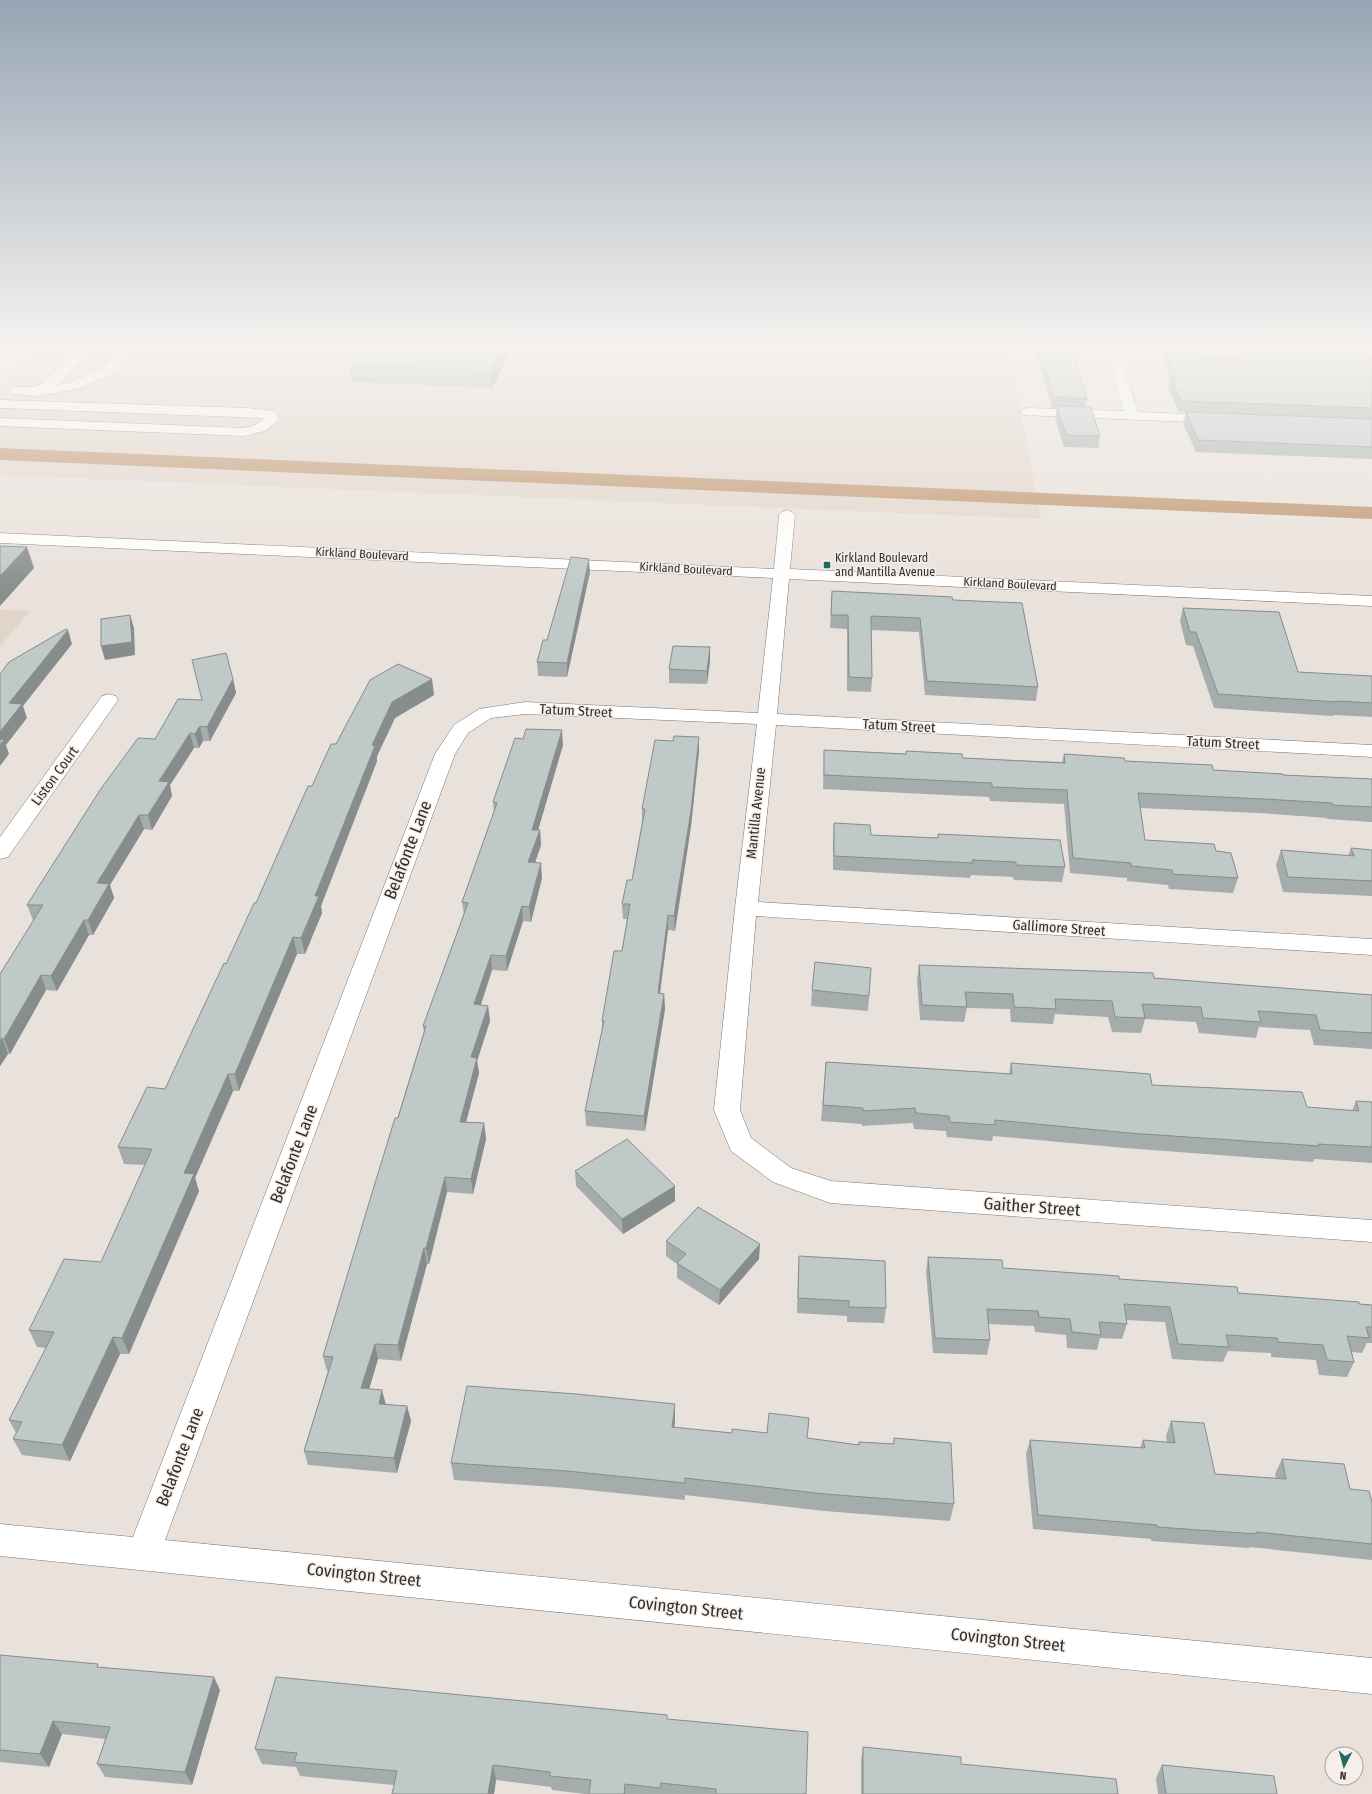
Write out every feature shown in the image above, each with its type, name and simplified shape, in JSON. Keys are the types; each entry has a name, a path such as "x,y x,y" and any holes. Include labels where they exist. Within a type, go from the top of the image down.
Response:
{"street":[{"path":"140,428 244,432 260,428"},
{"name":"Mantilla Avenue","path":"727,1110 746,908 767,719 786,515"},
{"name":"Kirkland Boulevard","path":"0,538 1372,601"},
{"name":"Liston Court","path":"0,852 109,700"},
{"name":"Tatum Street","path":"445,754 461,729 486,713 526,708 767,719 1372,751"},
{"name":"Belafonte Lane","path":"144,1553 445,754"},
{"name":"Gallimore Street","path":"746,908 1372,947"},
{"name":"Gaither Street","path":"727,1110 740,1144 782,1175 830,1192 1372,1231"},
{"name":"Covington Street","path":"0,1540 144,1553 1372,1676"}],"shaded area":[{"path":"0,428 1024,428 1041,519 0,475"},
{"path":"0,610 30,611 0,646"}],"building":[{"path":"1064,428 1097,428 1100,436 1066,435"},
{"path":"1193,428 1372,428 1372,447 1198,440"},
{"path":"0,546 27,547 0,576"},
{"path":"571,557 589,559 567,663 537,662 543,640 547,640"},
{"path":"832,591 952,597 953,600 1022,603 1038,687 927,681 920,618 871,616 872,678 849,677 848,615 831,615"},
{"path":"1183,608 1279,612 1298,672 1372,676 1372,703 1218,694 1196,632 1190,632"},
{"path":"130,615 132,642 101,646 101,619"},
{"path":"66,629 68,630 9,703 22,704 0,732 0,674 9,662"},
{"path":"673,646 710,647 707,671 669,669"},
{"path":"226,653 233,679 207,727 200,726 195,734 190,733 159,781 169,782 148,815 139,815 97,883 109,884 88,920 84,920 51,976 41,975 4,1039 2,1038 0,1041 0,974 43,905 27,905 100,790 138,738 155,739 178,699 202,700 192,660"},
{"path":"398,664 432,679 392,702 372,745 375,746 315,896 319,896 301,938 293,937 235,1074 228,1074 184,1173 194,1174 122,1338 113,1337 62,1445 13,1439 22,1422 9,1420 54,1332 29,1330 64,1259 101,1262 152,1149 118,1147 147,1087 165,1089 224,963 226,964 254,903 256,903 308,786 312,786 331,744 336,744 370,680"},
{"path":"526,729 562,730 532,830 540,830 528,862 541,863 529,907 522,906 506,956 491,955 474,1004 488,1006 471,1057 477,1058 460,1122 484,1123 471,1179 445,1177 398,1345 375,1344 361,1388 382,1390 379,1404 407,1406 394,1458 304,1451 333,1357 323,1356 395,1118 398,1118 426,1026 423,1026 468,903 462,902 497,803 493,802 515,738 523,739"},
{"path":"674,736 699,737 691,811 674,916 668,915 658,993 664,994 644,1116 585,1111 604,1021 602,1021 614,951 622,951 630,904 622,904 627,880 632,880 645,809 642,809 655,740 673,741"},
{"path":"0,739 4,740 0,745"},
{"path":"824,750 906,754 906,751 962,754 963,758 1065,763 1064,754 1124,758 1125,761 1212,765 1213,770 1372,779 1372,807 1332,805 1332,803 1138,793 1145,840 1214,844 1216,851 1231,853 1238,878 1173,874 1172,870 1131,866 1131,863 1073,858 1067,790 992,787 992,783 824,775"},
{"path":"834,823 870,825 871,835 938,838 938,834 1060,840 1065,867 1016,865 1016,862 972,860 973,863 834,856"},
{"path":"1351,848 1372,850 1372,881 1288,877 1281,850 1354,856"},
{"path":"815,962 871,968 869,996 812,990"},
{"path":"919,965 1153,973 1154,978 1372,995 1372,1033 1320,1030 1316,1015 1258,1011 1261,1022 1203,1018 1201,1007 1142,1004 1145,1018 1115,1017 1112,1001 1055,999 1056,1009 1014,1007 1013,994 965,992 967,1007 922,1005"},
{"path":"826,1062 1012,1074 1011,1063 1150,1074 1152,1085 1302,1092 1307,1107 1359,1111 1356,1101 1372,1102 1372,1147 1318,1144 1319,1146 1129,1133 995,1120 995,1125 950,1122 949,1116 916,1113 915,1108 863,1111 863,1108 823,1105"},
{"path":"627,1139 675,1186 622,1219 575,1171"},
{"path":"698,1207 760,1244 720,1290 677,1263 686,1254 666,1241"},
{"path":"799,1256 885,1261 886,1308 849,1307 849,1301 798,1298"},
{"path":"928,1257 1002,1260 1003,1268 1119,1276 1119,1279 1237,1287 1238,1293 1359,1302 1359,1304 1372,1305 1372,1327 1366,1327 1369,1338 1347,1336 1354,1362 1327,1360 1323,1345 1278,1342 1277,1338 1226,1335 1229,1347 1178,1344 1170,1307 1124,1304 1127,1324 1099,1322 1101,1335 1072,1332 1070,1319 1039,1317 1038,1311 987,1309 990,1340 935,1338"},
{"path":"467,1386 576,1394 675,1404 672,1427 732,1433 732,1429 767,1433 769,1413 809,1418 807,1438 859,1445 859,1442 894,1444 894,1438 951,1443 954,1504 825,1494 685,1478 685,1483 567,1471 451,1463"},
{"path":"1171,1421 1204,1423 1215,1474 1286,1479 1282,1459 1344,1464 1350,1489 1369,1491 1372,1502 1372,1544 1256,1532 1256,1534 1157,1527 1157,1525 1038,1515 1030,1440 1145,1448 1143,1440 1175,1443"},
{"path":"0,1655 98,1664 97,1667 214,1677 185,1772 97,1764 110,1727 53,1721 40,1754 0,1750"},
{"path":"276,1677 667,1715 667,1719 808,1732 806,1794 716,1794 716,1789 661,1783 660,1788 625,1784 624,1794 589,1794 591,1780 550,1776 550,1772 493,1765 488,1794 392,1794 397,1771 294,1762 297,1753 255,1749"},
{"path":"863,1747 961,1757 961,1764 1116,1779 1118,1794 863,1794"},
{"path":"1162,1765 1274,1776 1277,1794 1166,1794"}],"waterway":[{"path":"0,454 1372,513"}],"place":[{"name":"Kirkland Boulevard and Mantilla Avenue","path":"827,565"}]}
